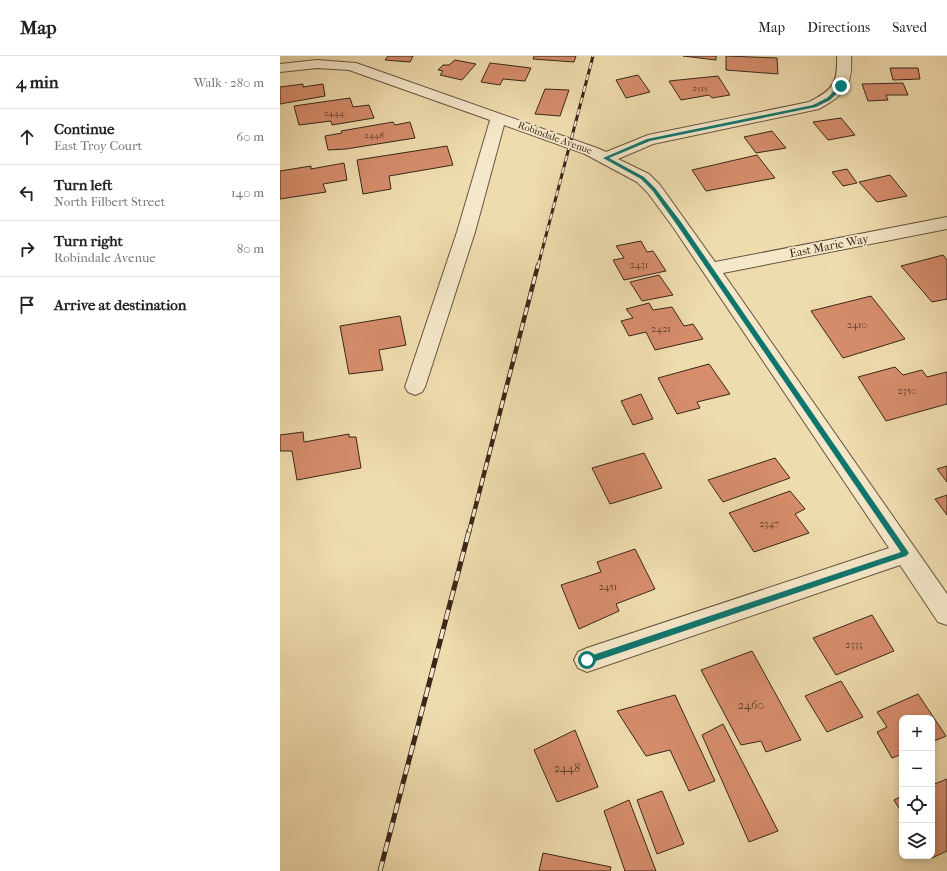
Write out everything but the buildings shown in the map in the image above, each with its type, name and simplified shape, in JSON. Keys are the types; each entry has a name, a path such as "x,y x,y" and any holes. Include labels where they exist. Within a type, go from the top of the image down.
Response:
{"street":[{"name":"Robindale Avenue","path":"280,68 354,61 498,118 591,150 606,158 648,140 814,106 828,99 841,86 845,75 844,56"},
{"path":"415,387 466,232 498,118"},
{"path":"606,158 643,178 654,189 947,614"},
{"name":"East Marie Way","path":"711,270 947,223"},
{"path":"587,660 906,553"}],"railway":[{"path":"538,266 593,56"},
{"path":"469,532 538,265"},
{"path":"380,871 469,531"}],"route":[{"path":"587,660 906,553 654,189 643,178 606,158 648,140 814,106 828,99 841,86"}]}
